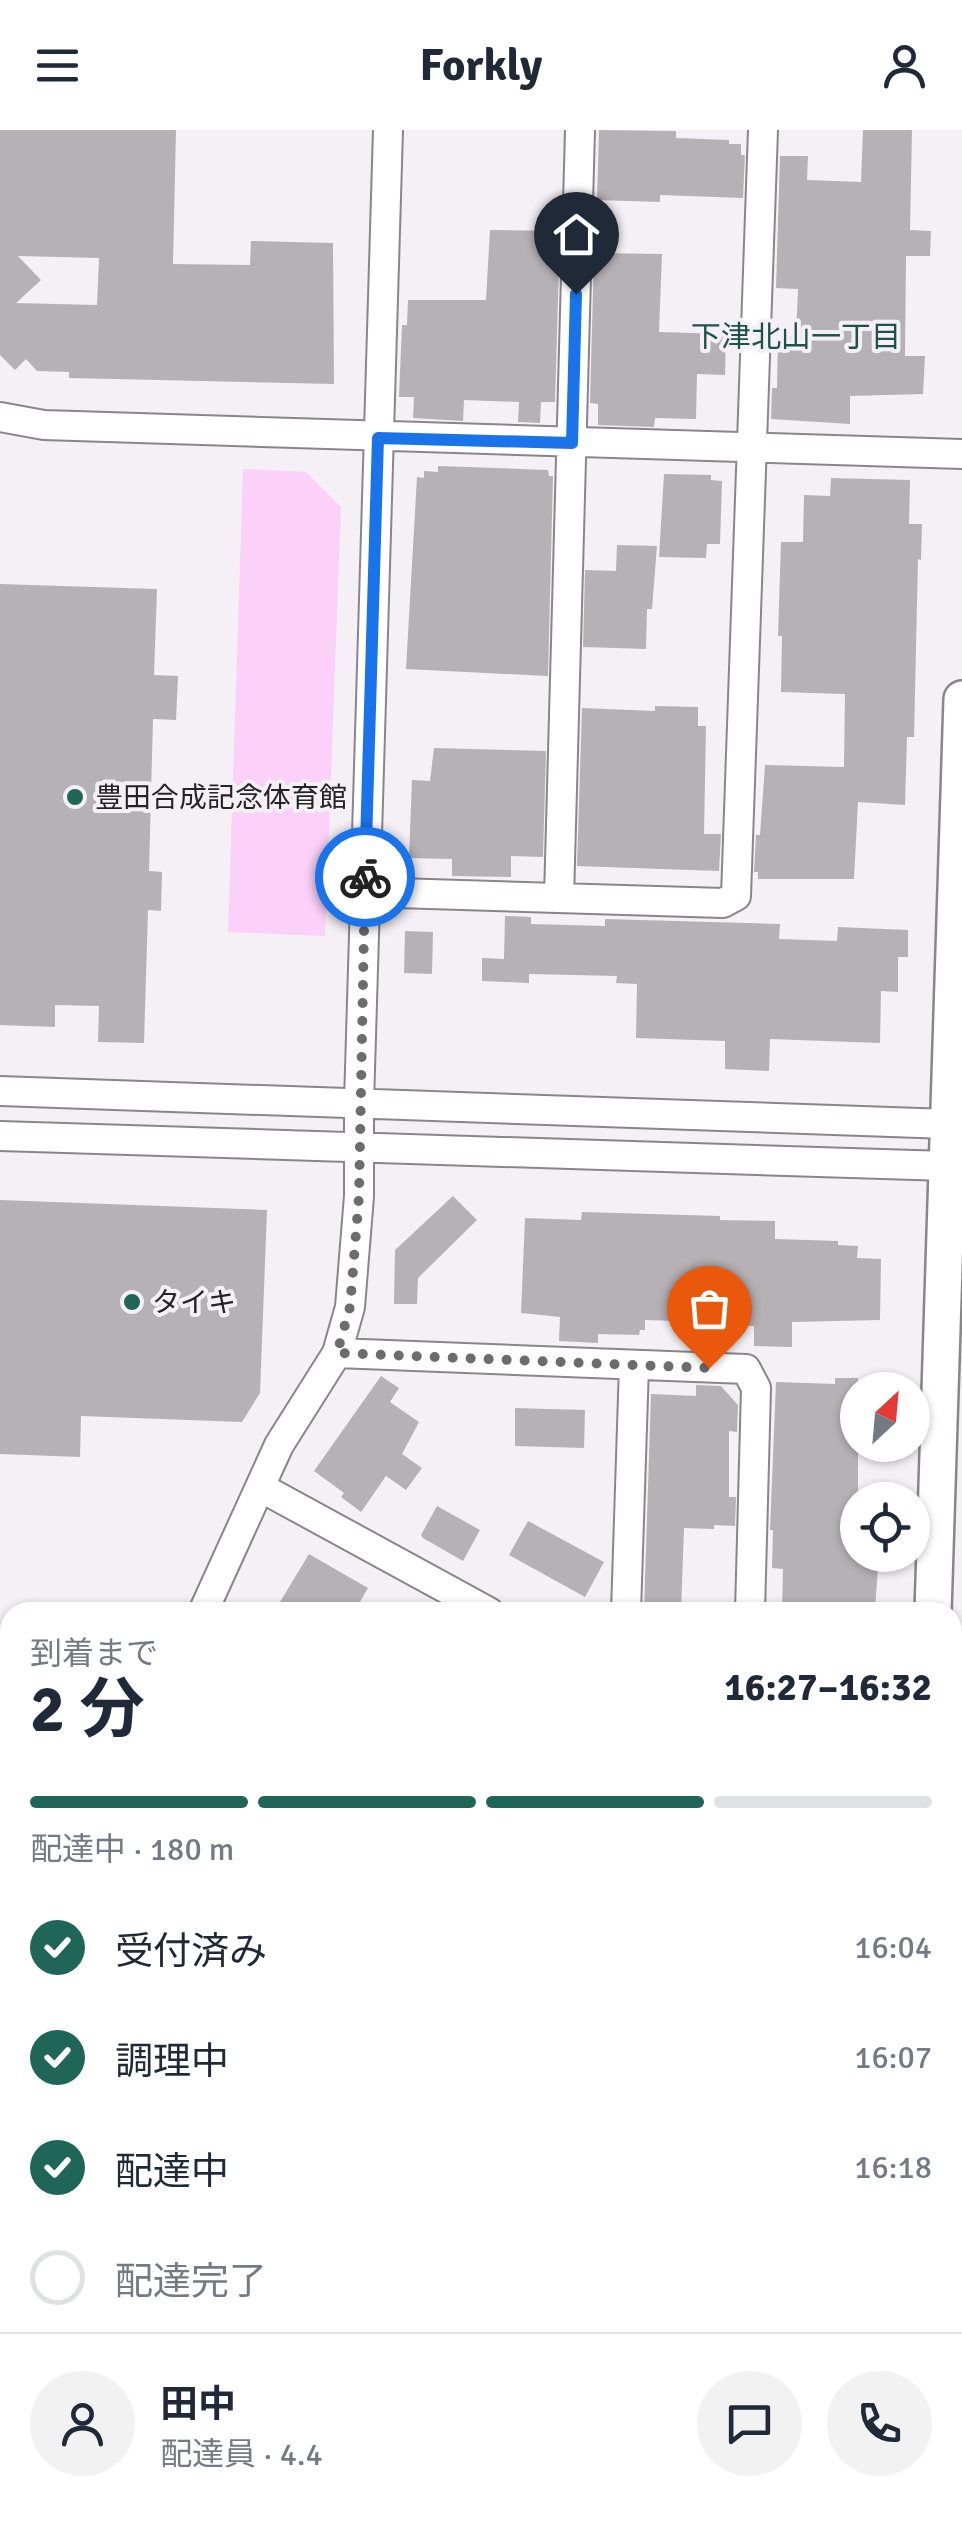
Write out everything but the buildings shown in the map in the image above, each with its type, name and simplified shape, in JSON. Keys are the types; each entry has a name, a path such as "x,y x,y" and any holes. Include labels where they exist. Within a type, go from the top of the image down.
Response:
{"main road":[{"path":"933,1602 954,1163 962,698"}],"street":[{"path":"207,1602 279,1444 337,1353 350,1307 359,1196 358,1103 388,130"},
{"path":"559,898 580,130"},
{"path":"365,892 722,903 736,896 763,130"},
{"path":"0,417 44,424 378,438 962,454"},
{"path":"0,1090 955,1129"},
{"path":"0,1136 954,1163"},
{"path":"337,1353 746,1369 756,1388 750,1602"},
{"path":"626,1602 634,1365"},
{"path":"260,1487 472,1602"}],"shaded area":[{"path":"243,469 306,472 341,507 325,936 228,932"}],"waterway":[{"path":"732,2534 737,2534"}],"way so far":[{"path":"365,877 359,1196 350,1307 337,1353 709,1368"}],"place":[{"name":"豊田合成記念体育館","path":"75,797"},
{"name":"タイキ","path":"132,1302"}],"district":[{"name":"下津北山一丁目","path":"796,337"}],"route":[{"path":"365,877 378,438 572,443 576,294"}]}
